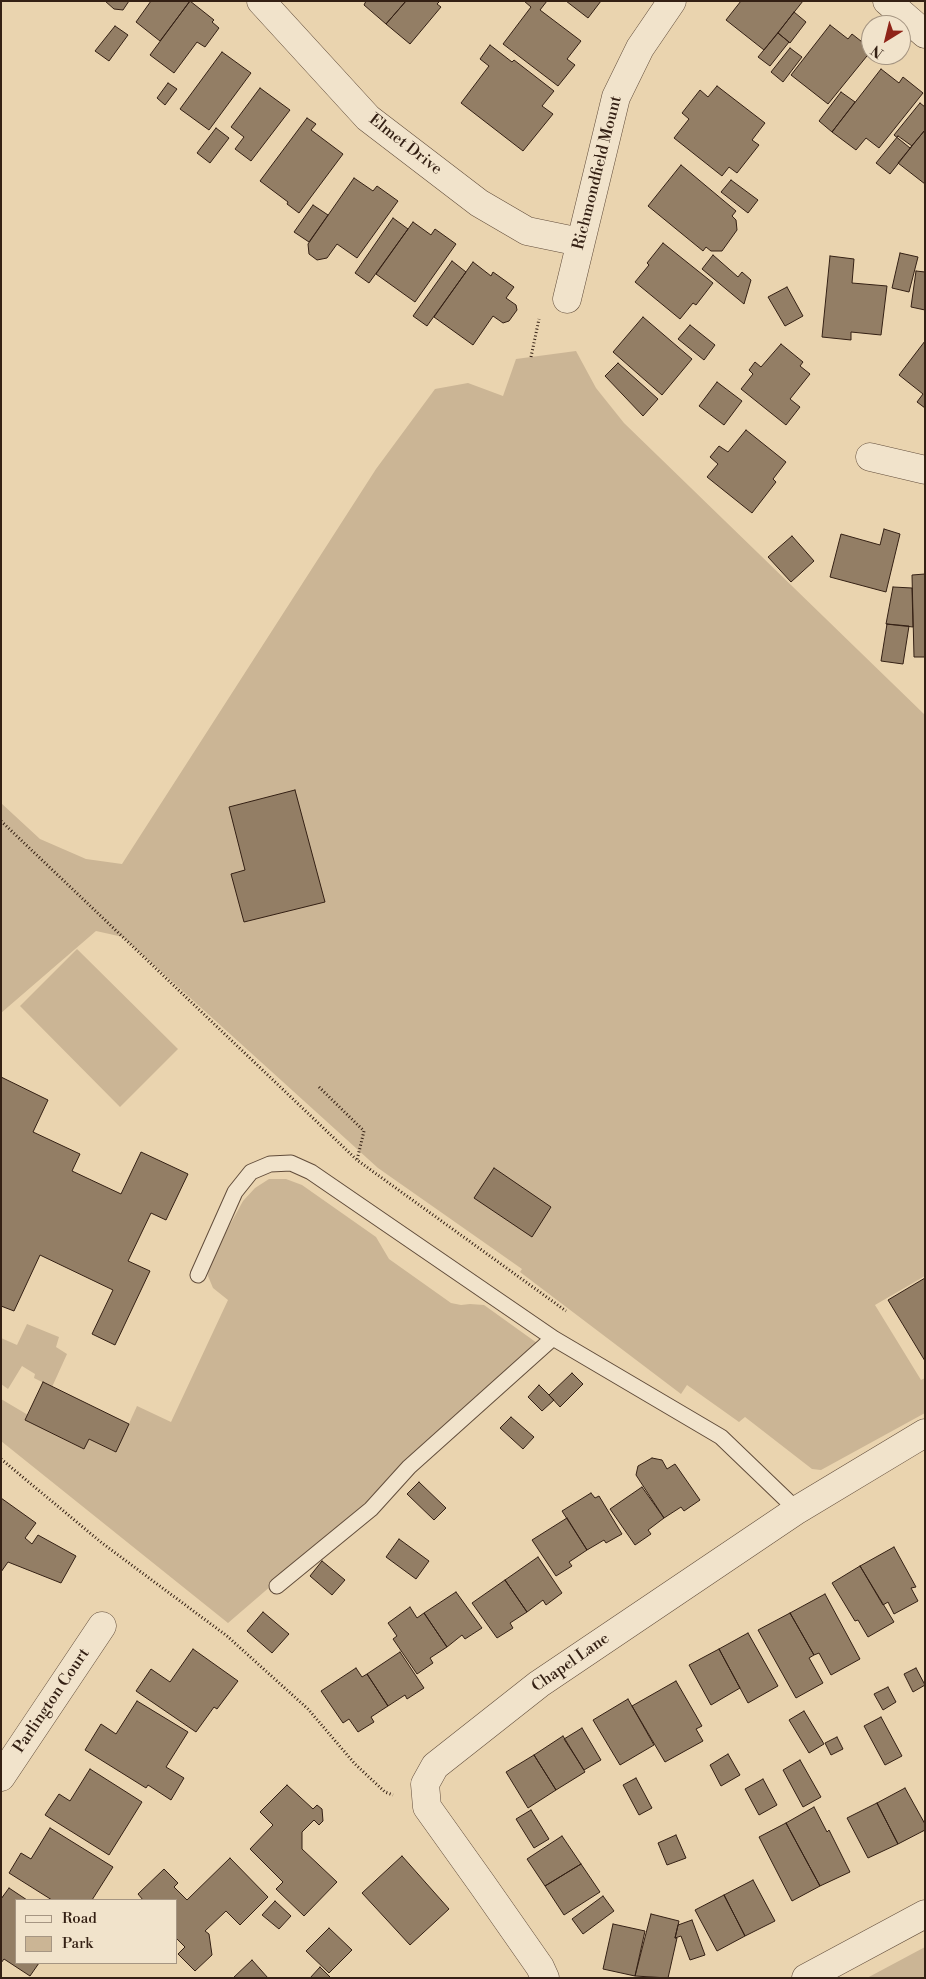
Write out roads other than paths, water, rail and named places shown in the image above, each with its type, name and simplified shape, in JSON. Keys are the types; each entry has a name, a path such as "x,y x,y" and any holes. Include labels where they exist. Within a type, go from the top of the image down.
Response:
{"street":[{"name":"Elmet Drive","path":"261,1 368,118 479,203 527,231 580,242"},
{"name":"Richmondfield Mount","path":"567,299 616,97 640,48 672,1"},
{"path":"887,1 925,34"},
{"path":"866,450 925,470"},
{"name":"Chapel Lane","path":"545,1978 540,1967 427,1807 424,1784 435,1766 539,1684 797,1510 925,1433"},
{"name":"Parlington Court","path":"1,1777 102,1626"},
{"path":"806,1978 925,1914"}],"lane":[{"path":"198,1275 235,1192 251,1172 270,1164 291,1163 311,1172 553,1338 721,1438 797,1510"},
{"path":"277,1586 371,1509 409,1467 553,1338"}]}
